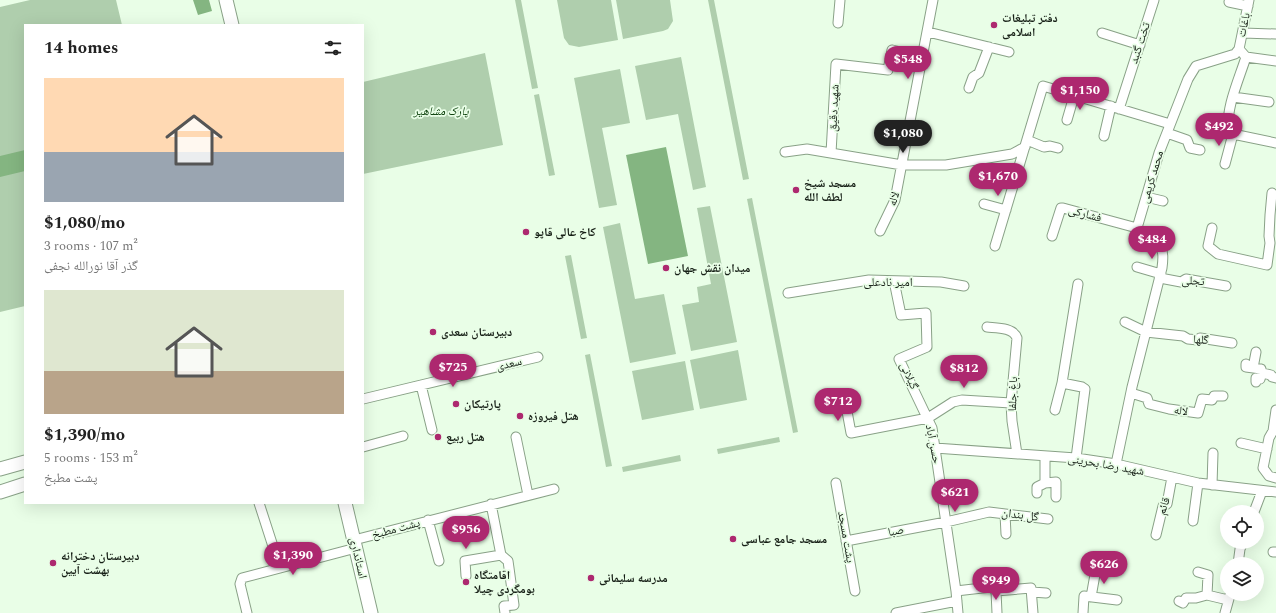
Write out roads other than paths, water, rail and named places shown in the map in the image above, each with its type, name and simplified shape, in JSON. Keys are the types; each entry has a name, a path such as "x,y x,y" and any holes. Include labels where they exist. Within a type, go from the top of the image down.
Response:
{"main road":[{"path":"226,0 232,24"},
{"path":"0,469 24,462"},
{"path":"0,492 24,484"},
{"name":"استانداری","path":"345,504 371,613"}],"street":[{"path":"838,23 840,0"},
{"name":"لاله","path":"880,231 895,200 933,0"},
{"name":"تخت گنبد","path":"1104,136 1140,45 1151,1"},
{"path":"1229,2 1249,3"},
{"name":"باغات","path":"1239,49 1249,3"},
{"path":"928,32 1009,52"},
{"path":"1102,33 1140,45"},
{"path":"1243,33 1276,34"},
{"path":"969,88 973,77 979,73 989,47"},
{"path":"1239,49 1246,57 1276,61"},
{"name":"محمد کریمی","path":"1138,228 1159,153 1188,79 1196,66 1235,54 1239,49"},
{"name":"شهید دقیق","path":"831,153 836,64 888,70 892,50 923,57"},
{"path":"1226,164 1230,134 1228,116 1246,57"},
{"path":"996,246 1043,86 1170,124"},
{"path":"1067,120 1074,96"},
{"path":"1233,97 1269,102"},
{"path":"1167,133 1187,140 1190,148 1200,150"},
{"path":"1230,134 1276,143"},
{"path":"785,152 807,149 902,164 946,165 1012,154 1026,143"},
{"path":"1026,143 1058,148"},
{"path":"1141,179 1151,182"},
{"path":"1212,228 1208,246 1218,254 1267,265 1273,244 1269,236 1272,193"},
{"path":"1146,198 1162,201"},
{"path":"984,204 1006,210"},
{"name":"فشارکی","path":"1052,236 1060,208 1138,228"},
{"path":"1116,464 1131,393 1164,256 1162,250 1158,246 1143,243 1139,240 1138,228"},
{"name":"تجلی","path":"1137,267 1181,282 1186,279 1226,286"},
{"name":"امیر نادعلی","path":"788,293 870,280 941,282 964,286"},
{"name":"گیلانی","path":"894,281 901,315 926,312 927,347 899,359 928,418"},
{"path":"1055,410 1062,383 1078,284"},
{"name":"گلها","path":"1125,322 1146,332 1183,336 1188,340 1198,340 1200,338 1232,343"},
{"name":"باغ جلفا","path":"986,327 1010,330 1016,334 1017,338 1011,403 1012,421 1018,454"},
{"path":"1256,352 1250,366 1261,370 1262,374"},
{"name":"سعدی","path":"364,399 538,357"},
{"path":"1262,374 1271,375 1272,377 1276,378"},
{"path":"1256,382 1256,378 1260,379 1262,374"},
{"path":"1062,383 1085,389 1076,458"},
{"path":"421,385 432,430"},
{"name":"لاله","path":"1131,393 1147,398 1149,404 1198,414 1202,399 1212,400 1214,396 1223,396"},
{"path":"846,406 851,433 928,418 954,402 962,400 1011,403"},
{"path":"1276,410 1273,431 1269,438 1263,468 1269,476 1276,478"},
{"name":"حسن آباد","path":"928,418 932,428 958,613"},
{"path":"364,446 403,436"},
{"path":"516,437 528,495"},
{"path":"1241,444 1267,449"},
{"name":"شهید رضا بحرینی","path":"935,448 1076,458 1116,464 1198,484 1276,492"},
{"path":"1212,485 1213,453"},
{"path":"1045,456 1045,483"},
{"name":"قائم","path":"1156,535 1163,506 1167,504 1172,477"},
{"path":"1037,492 1037,487 1045,483 1056,482 1056,497"},
{"name":"پشت مسجد","path":"836,483 855,591"},
{"path":"1194,521 1198,484"},
{"name":"پشت مطبخ","path":"247,613 240,584 242,578 280,568 428,520 554,489"},
{"path":"1257,505 1262,490"},
{"path":"259,504 280,568"},
{"path":"491,504 501,555 508,561 514,605 505,610"},
{"name":"گل بندان","path":"946,522 989,512 1048,519"},
{"path":"1005,514 1006,534"},
{"path":"428,520 439,561"},
{"name":"صبا","path":"846,541 946,522"},
{"path":"466,576 465,561 501,555"},
{"path":"1091,596 1098,581 1096,569"},
{"path":"1198,572 1208,575 1207,595"},
{"path":"956,591 991,587 996,591 1031,588 1033,613"},
{"path":"996,591 997,613"},
{"path":"1032,592 1046,593"},
{"path":"1179,601 1183,602 1186,598 1196,598 1207,595 1220,596"},
{"path":"1083,613 1084,596 1117,600"},
{"path":"897,613 957,601"},
{"path":"1225,613 1228,601"}],"place":[{"name":"دفتر تبلیغات اسلامی","path":"994,25"},
{"name":"مسجد شیخ لطف الله","path":"796,190"},
{"name":"کاخ عالی قاپو","path":"526,232"},
{"name":"میدان نقش جهان","path":"666,268"},
{"name":"دبیرستان سعدی","path":"433,332"},
{"name":"پارتیکان","path":"456,404"},
{"name":"هتل فیروزه","path":"520,416"},
{"name":"هتل ربیع","path":"438,437"},
{"name":"مسجد جامع عباسی","path":"733,539"},
{"name":"دبیرستان دخترانه بهشت آیین","path":"53,563"},
{"name":"مدرسه سلیمانی","path":"591,578"},
{"name":"اقامتگاه بومگردی چیلا","path":"466,582"}],"park label":[{"name":"پارک مشاهیر","path":"441,111"}]}
